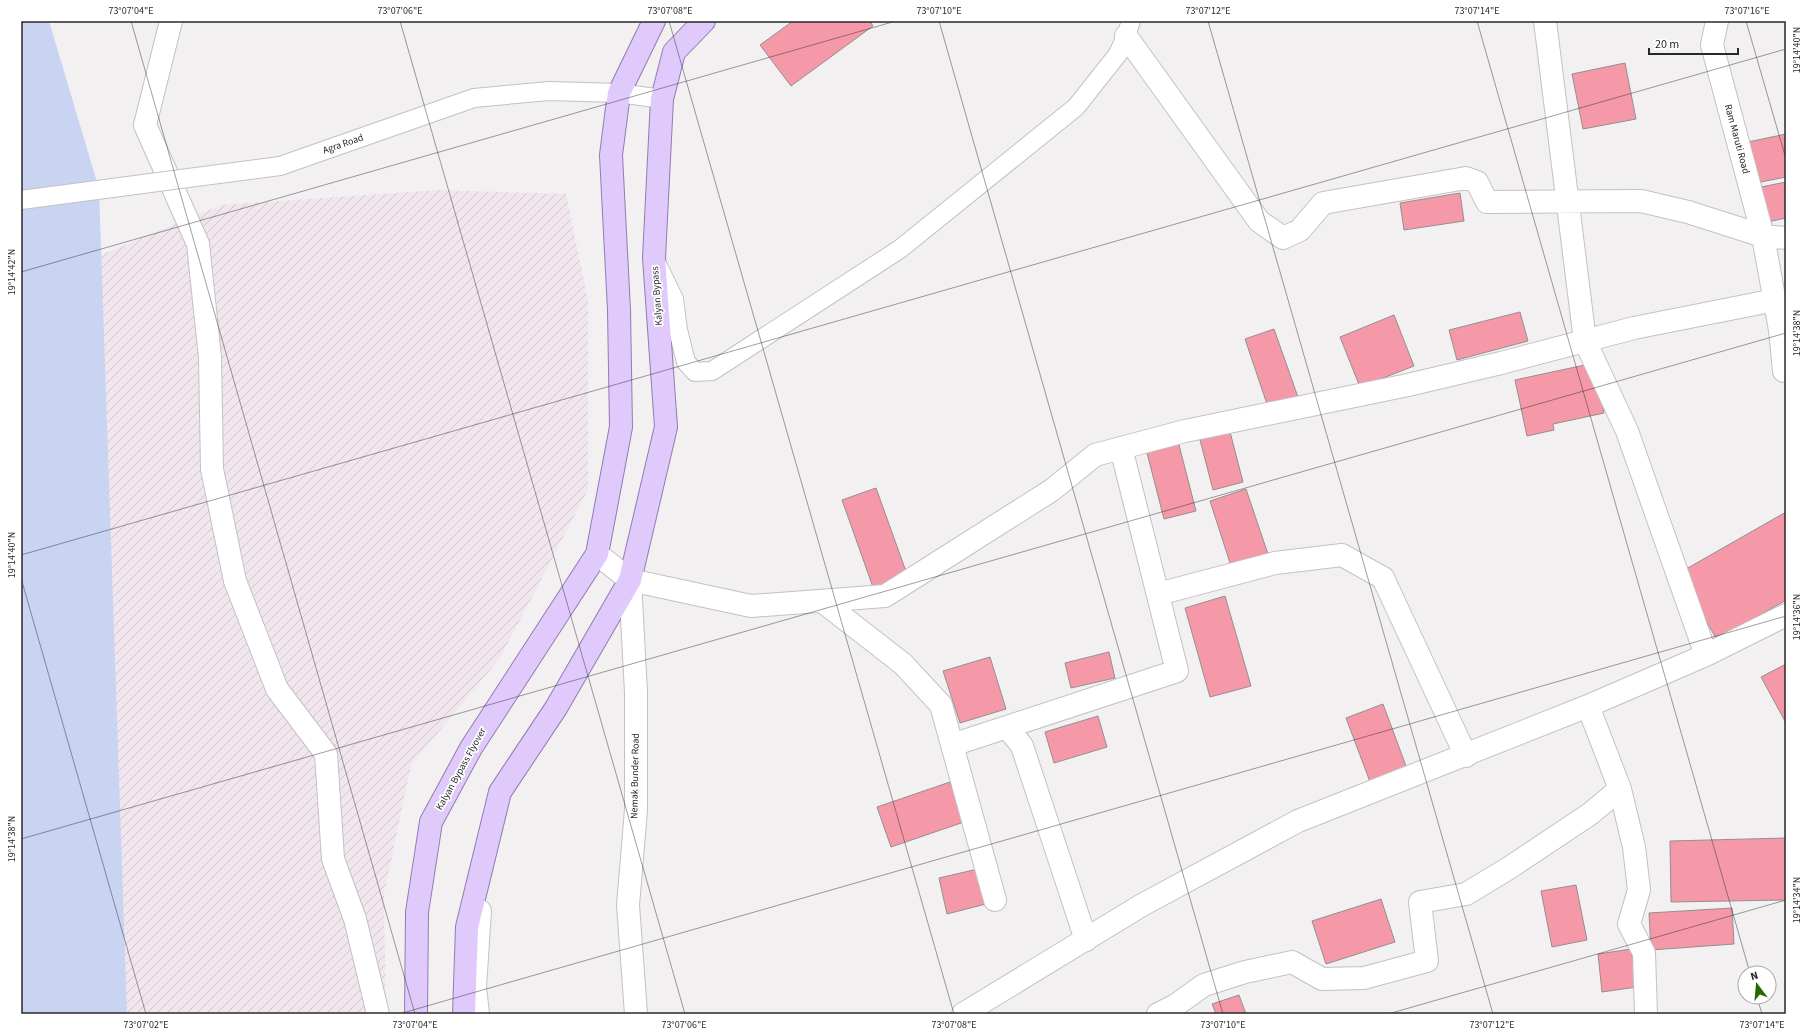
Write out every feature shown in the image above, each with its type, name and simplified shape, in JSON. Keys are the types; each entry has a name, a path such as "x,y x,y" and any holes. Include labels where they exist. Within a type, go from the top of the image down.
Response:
{"main road":[{"path":"597,554 621,427 619,310 611,155 619,93 654,21"},
{"name":"Kalyan Bypass","path":"630,580 666,427 654,258 662,99 674,52 704,21"},
{"name":"Kalyan Bypass Flyover","path":"416,1014 417,912 431,822 470,748 597,554"},
{"path":"464,1014 467,927 500,792 556,708 630,580"}],"street":[{"path":"171,21 145,125 198,244 210,357 212,469 235,581 277,689 326,754 333,859 355,919 378,1014"},
{"path":"1545,21 1586,341 1627,431 1706,655"},
{"name":"Ram Maruti Road","path":"1717,21 1712,45 1763,236 1780,330 1784,371"},
{"path":"1129,29 1260,221 1283,238 1300,230 1323,203 1466,178 1477,182 1488,202 1640,202 1688,212 1763,236 1786,238"},
{"path":"597,554 630,580 751,606 885,596 1052,490 1095,455 1185,430 1408,385 1501,364 1634,328 1775,300"},
{"path":"952,745 1177,671 1121,448"},
{"path":"1158,594 1275,564 1342,555 1383,578 1466,756"},
{"name":"Nemak Bunder Road","path":"630,580 636,693 636,810 628,905 636,1014"},
{"path":"822,601 903,664 941,705 995,900"},
{"path":"963,1014 1142,905 1298,821 1466,756 1588,706 1706,655 1786,615"},
{"path":"1588,706 1620,789 1634,847 1639,890 1629,924 1644,953 1646,1014"},
{"path":"1007,727 1022,746 1086,940"},
{"path":"1158,1014 1176,1005 1204,985 1244,972 1292,962 1322,979 1364,978 1428,961 1420,902 1466,894 1509,868 1590,814 1620,789"},
{"path":"478,1014 475,987 480,911"}],"lane":[{"path":"654,258 674,298 678,330 686,362 695,372 712,371 900,249 1076,107 1118,54 1129,29"},
{"name":"Agra Road","path":"21,200 280,166 474,98 549,91 619,93 662,99"}],"shaded area":[{"path":"438,190 566,194 588,301 588,490 500,658 411,765 384,894 386,1014 94,1014 77,265 221,205"}],"water":[{"path":"21,21 49,21 99,189 127,1014 21,1014"}],"building":[{"path":"793,21 870,21 873,26 791,86 760,45"},
{"path":"1625,63 1636,119 1583,129 1572,74"},
{"path":"1786,134 1786,177 1756,183 1748,142"},
{"path":"1786,182 1786,218 1763,223 1756,188"},
{"path":"1460,193 1464,221 1404,230 1400,203"},
{"path":"1520,312 1528,341 1457,360 1449,330"},
{"path":"1394,315 1414,366 1360,387 1340,337"},
{"path":"1274,329 1299,400 1269,410 1245,339"},
{"path":"1594,363 1604,413 1553,424 1554,430 1527,436 1515,380"},
{"path":"1229,428 1243,482 1213,490 1199,436"},
{"path":"1178,441 1196,511 1164,519 1146,449"},
{"path":"876,488 908,577 874,590 842,500"},
{"path":"1246,489 1269,557 1232,569 1210,501"},
{"path":"1786,512 1786,600 1717,640 1679,573"},
{"path":"1225,596 1251,686 1210,697 1185,608"},
{"path":"1109,652 1115,678 1071,688 1065,663"},
{"path":"990,657 1006,709 960,723 943,671"},
{"path":"1786,664 1786,723 1761,677"},
{"path":"1383,704 1409,774 1372,787 1346,718"},
{"path":"1098,716 1107,747 1054,763 1045,732"},
{"path":"950,782 964,822 891,847 877,807"},
{"path":"1786,838 1786,900 1671,902 1670,841"},
{"path":"982,868 990,903 947,914 939,878"},
{"path":"1576,885 1587,940 1552,947 1541,891"},
{"path":"1381,899 1395,942 1326,964 1312,921"},
{"path":"1732,908 1734,944 1651,950 1649,913"},
{"path":"1631,949 1637,987 1602,992 1598,954"},
{"path":"1239,995 1246,1014 1216,1014 1212,1004"}]}
